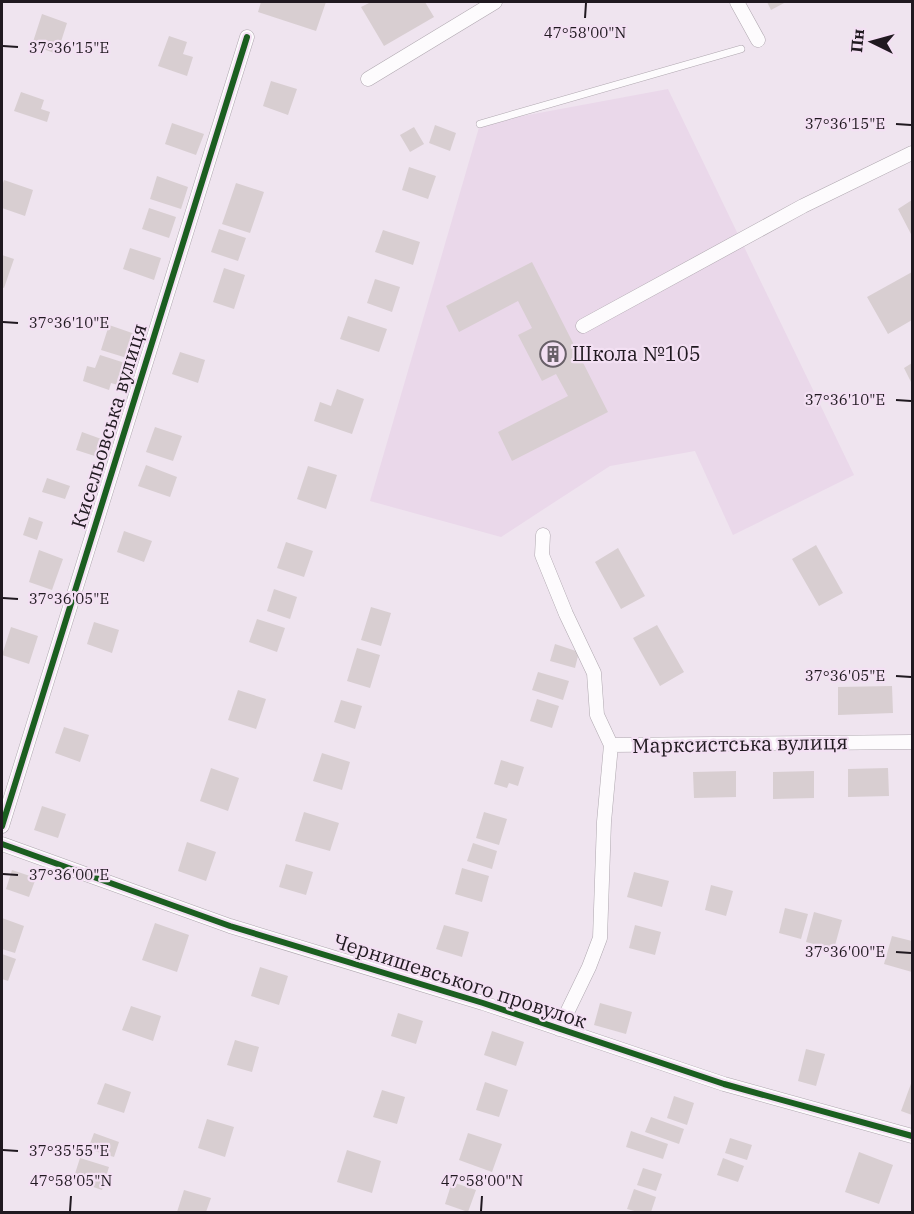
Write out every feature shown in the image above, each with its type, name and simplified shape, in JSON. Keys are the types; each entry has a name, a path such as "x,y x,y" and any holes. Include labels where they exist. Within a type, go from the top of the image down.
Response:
{"street":[{"path":"368,80 495,2"},
{"path":"737,2 758,40"},
{"name":"Кисельовська вулиця","path":"2,826 247,37"},
{"path":"583,326 803,206 912,153"},
{"name":"Марксистська вулиця","path":"543,535 542,555 566,614 594,673 597,715 611,745 912,742"},
{"path":"559,1029 589,967 600,938 604,822 611,745"},
{"name":"Чернишевського провулок","path":"2,844 230,926 483,1003 724,1084 912,1136"}],"lane":[{"path":"480,124 741,49"}],"shaded area":[{"path":"668,89 854,475 733,535 695,451 610,466 501,537 370,501 480,124"}],"building":[{"path":"261,2 326,2 316,31 258,12"},
{"path":"371,2 425,2 434,17 384,46 361,7"},
{"path":"767,2 786,2 771,10"},
{"path":"42,14 67,23 57,54 32,45"},
{"path":"169,36 187,42 183,54 193,57 187,76 158,66"},
{"path":"271,81 297,89 288,115 263,106"},
{"path":"21,92 44,100 41,109 50,112 47,122 14,111"},
{"path":"172,123 204,134 196,155 165,144"},
{"path":"435,125 456,133 450,151 429,143"},
{"path":"414,127 424,144 410,152 400,135"},
{"path":"409,167 436,176 428,199 402,190"},
{"path":"157,176 188,187 181,209 150,199"},
{"path":"4,180 33,190 25,216 2,208"},
{"path":"236,183 264,192 250,233 222,224"},
{"path":"912,200 912,236 898,209"},
{"path":"149,208 176,217 169,238 142,229"},
{"path":"219,229 246,238 238,261 211,252"},
{"path":"383,230 420,242 413,265 375,252"},
{"path":"130,248 161,258 154,280 123,269"},
{"path":"2,255 14,259 4,288 2,287"},
{"name":"Школа №105","path":"532,262 608,412 512,461 498,432 568,396 556,374 542,381 518,335 532,328 518,301 459,332 446,306"},
{"path":"224,268 245,275 234,309 213,302"},
{"path":"912,272 912,320 888,334 867,297"},
{"path":"375,279 400,287 392,312 367,303"},
{"path":"348,316 387,329 379,352 340,339"},
{"path":"109,325 135,334 127,358 101,350"},
{"path":"180,352 205,360 198,383 172,374"},
{"path":"100,355 125,363 118,385 111,383 109,390 83,381 87,366 95,368"},
{"path":"912,363 912,384 904,368"},
{"path":"337,389 364,399 352,434 314,421 320,402 331,406"},
{"path":"155,427 182,436 173,461 146,452"},
{"path":"82,432 104,440 98,457 76,450"},
{"path":"146,465 177,477 170,497 138,486"},
{"path":"308,466 337,475 326,509 297,499"},
{"path":"47,478 70,486 65,499 42,492"},
{"path":"29,517 43,522 37,540 23,535"},
{"path":"124,531 152,541 144,562 117,552"},
{"path":"286,542 313,551 304,577 277,568"},
{"path":"816,545 843,593 819,606 792,559"},
{"path":"618,548 645,596 621,609 595,562"},
{"path":"39,550 63,559 52,590 29,582"},
{"path":"274,589 297,597 290,619 267,611"},
{"path":"371,607 391,613 381,646 361,640"},
{"path":"257,619 285,628 277,652 249,642"},
{"path":"94,622 119,630 112,653 87,644"},
{"path":"657,625 684,672 660,686 633,638"},
{"path":"11,627 38,636 29,664 2,655"},
{"path":"555,644 579,652 575,668 550,661"},
{"path":"357,648 380,655 370,688 347,681"},
{"path":"538,672 569,681 563,700 532,690"},
{"path":"892,686 893,713 838,715 838,687"},
{"path":"238,690 266,699 256,729 228,720"},
{"path":"537,699 559,706 552,728 530,721"},
{"path":"341,700 362,706 355,729 334,722"},
{"path":"64,727 89,735 80,762 55,753"},
{"path":"322,753 350,762 342,790 313,781"},
{"path":"501,760 524,767 518,786 509,783 507,788 494,784"},
{"path":"211,768 239,778 228,811 200,801"},
{"path":"888,768 889,796 848,797 848,769"},
{"path":"736,771 736,797 694,798 693,772"},
{"path":"814,771 814,798 773,799 773,772"},
{"path":"42,806 66,814 58,838 34,830"},
{"path":"304,812 339,823 330,851 295,841"},
{"path":"484,812 507,819 499,845 476,838"},
{"path":"187,842 216,852 206,881 178,871"},
{"path":"473,843 497,851 492,869 467,861"},
{"path":"286,864 313,872 306,895 279,887"},
{"path":"462,868 489,876 482,902 455,894"},
{"path":"12,870 36,878 29,897 6,889"},
{"path":"634,872 669,881 662,907 627,897"},
{"path":"711,885 733,891 726,916 705,910"},
{"path":"785,908 808,914 801,939 779,933"},
{"path":"814,912 842,920 834,949 806,942"},
{"path":"2,918 24,926 15,953 2,949"},
{"path":"155,923 189,935 177,972 142,960"},
{"path":"444,925 469,932 462,957 436,949"},
{"path":"635,925 661,932 655,955 629,948"},
{"path":"892,936 912,941 912,972 884,964"},
{"path":"2,954 16,959 8,981 2,979"},
{"path":"260,967 288,976 279,1005 251,996"},
{"path":"600,1003 632,1012 626,1034 594,1025"},
{"path":"131,1006 161,1016 153,1041 122,1030"},
{"path":"398,1013 423,1021 416,1044 391,1036"},
{"path":"492,1031 524,1042 516,1066 484,1055"},
{"path":"235,1040 259,1047 252,1072 227,1065"},
{"path":"806,1049 825,1054 816,1086 798,1081"},
{"path":"912,1081 912,1115 901,1111"},
{"path":"485,1082 508,1090 499,1117 476,1110"},
{"path":"105,1083 131,1092 124,1113 97,1104"},
{"path":"382,1090 405,1097 397,1124 373,1117"},
{"path":"674,1096 694,1103 687,1125 667,1118"},
{"path":"651,1117 684,1129 679,1144 645,1132"},
{"path":"207,1119 234,1127 225,1157 198,1148"},
{"path":"631,1131 668,1144 663,1159 626,1147"},
{"path":"94,1133 119,1142 114,1157 88,1149"},
{"path":"468,1133 502,1144 492,1172 459,1160"},
{"path":"730,1138 752,1145 747,1160 725,1153"},
{"path":"347,1150 381,1161 372,1193 337,1182"},
{"path":"859,1152 893,1165 879,1204 845,1192"},
{"path":"80,1158 109,1167 102,1190 73,1180"},
{"path":"723,1158 744,1166 738,1182 717,1175"},
{"path":"643,1168 662,1174 656,1191 637,1185"},
{"path":"452,1182 476,1190 468,1212 445,1204"},
{"path":"634,1189 656,1197 651,1212 627,1209"},
{"path":"184,1190 211,1198 206,1212 177,1212"}],"cycle path":[{"path":"2,826 247,37"},
{"path":"2,844 230,926 483,1003 724,1084 912,1136"}],"place":[{"name":"Школа №105","path":"553,354"}]}
